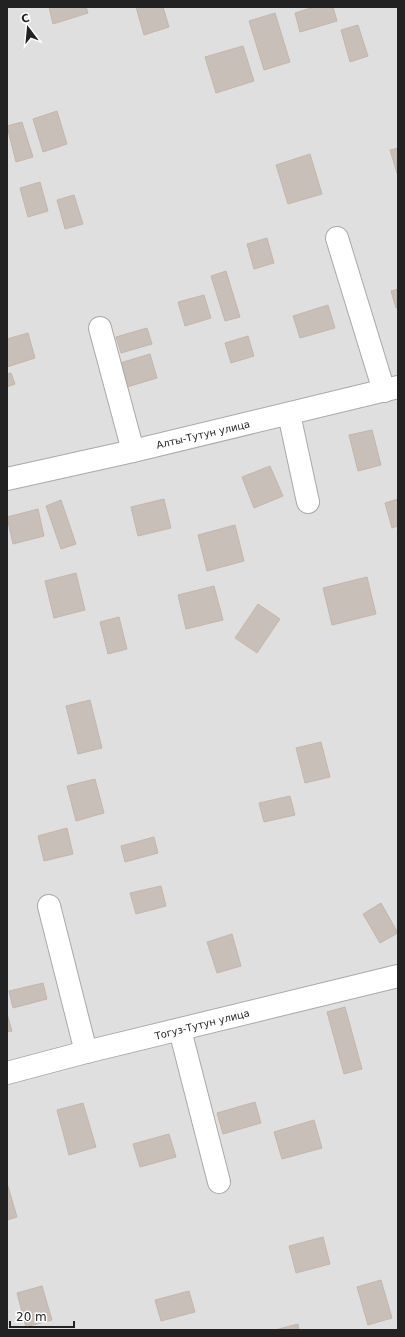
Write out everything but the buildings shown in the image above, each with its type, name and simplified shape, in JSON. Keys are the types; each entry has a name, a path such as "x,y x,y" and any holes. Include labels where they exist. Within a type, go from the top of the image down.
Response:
{"street":[{"path":"337,238 391,389"},
{"path":"100,328 133,451"},
{"name":"Алты-Тутун улица","path":"7,479 133,451 391,389"},
{"path":"289,414 308,502"},
{"path":"49,906 86,1052"},
{"name":"Тогуз-Тутун улица","path":"7,1073 86,1052 398,976"},
{"path":"180,1030 219,1182"}],"shaded area":[{"path":"7,7 398,7 398,1330 7,1330"}]}
